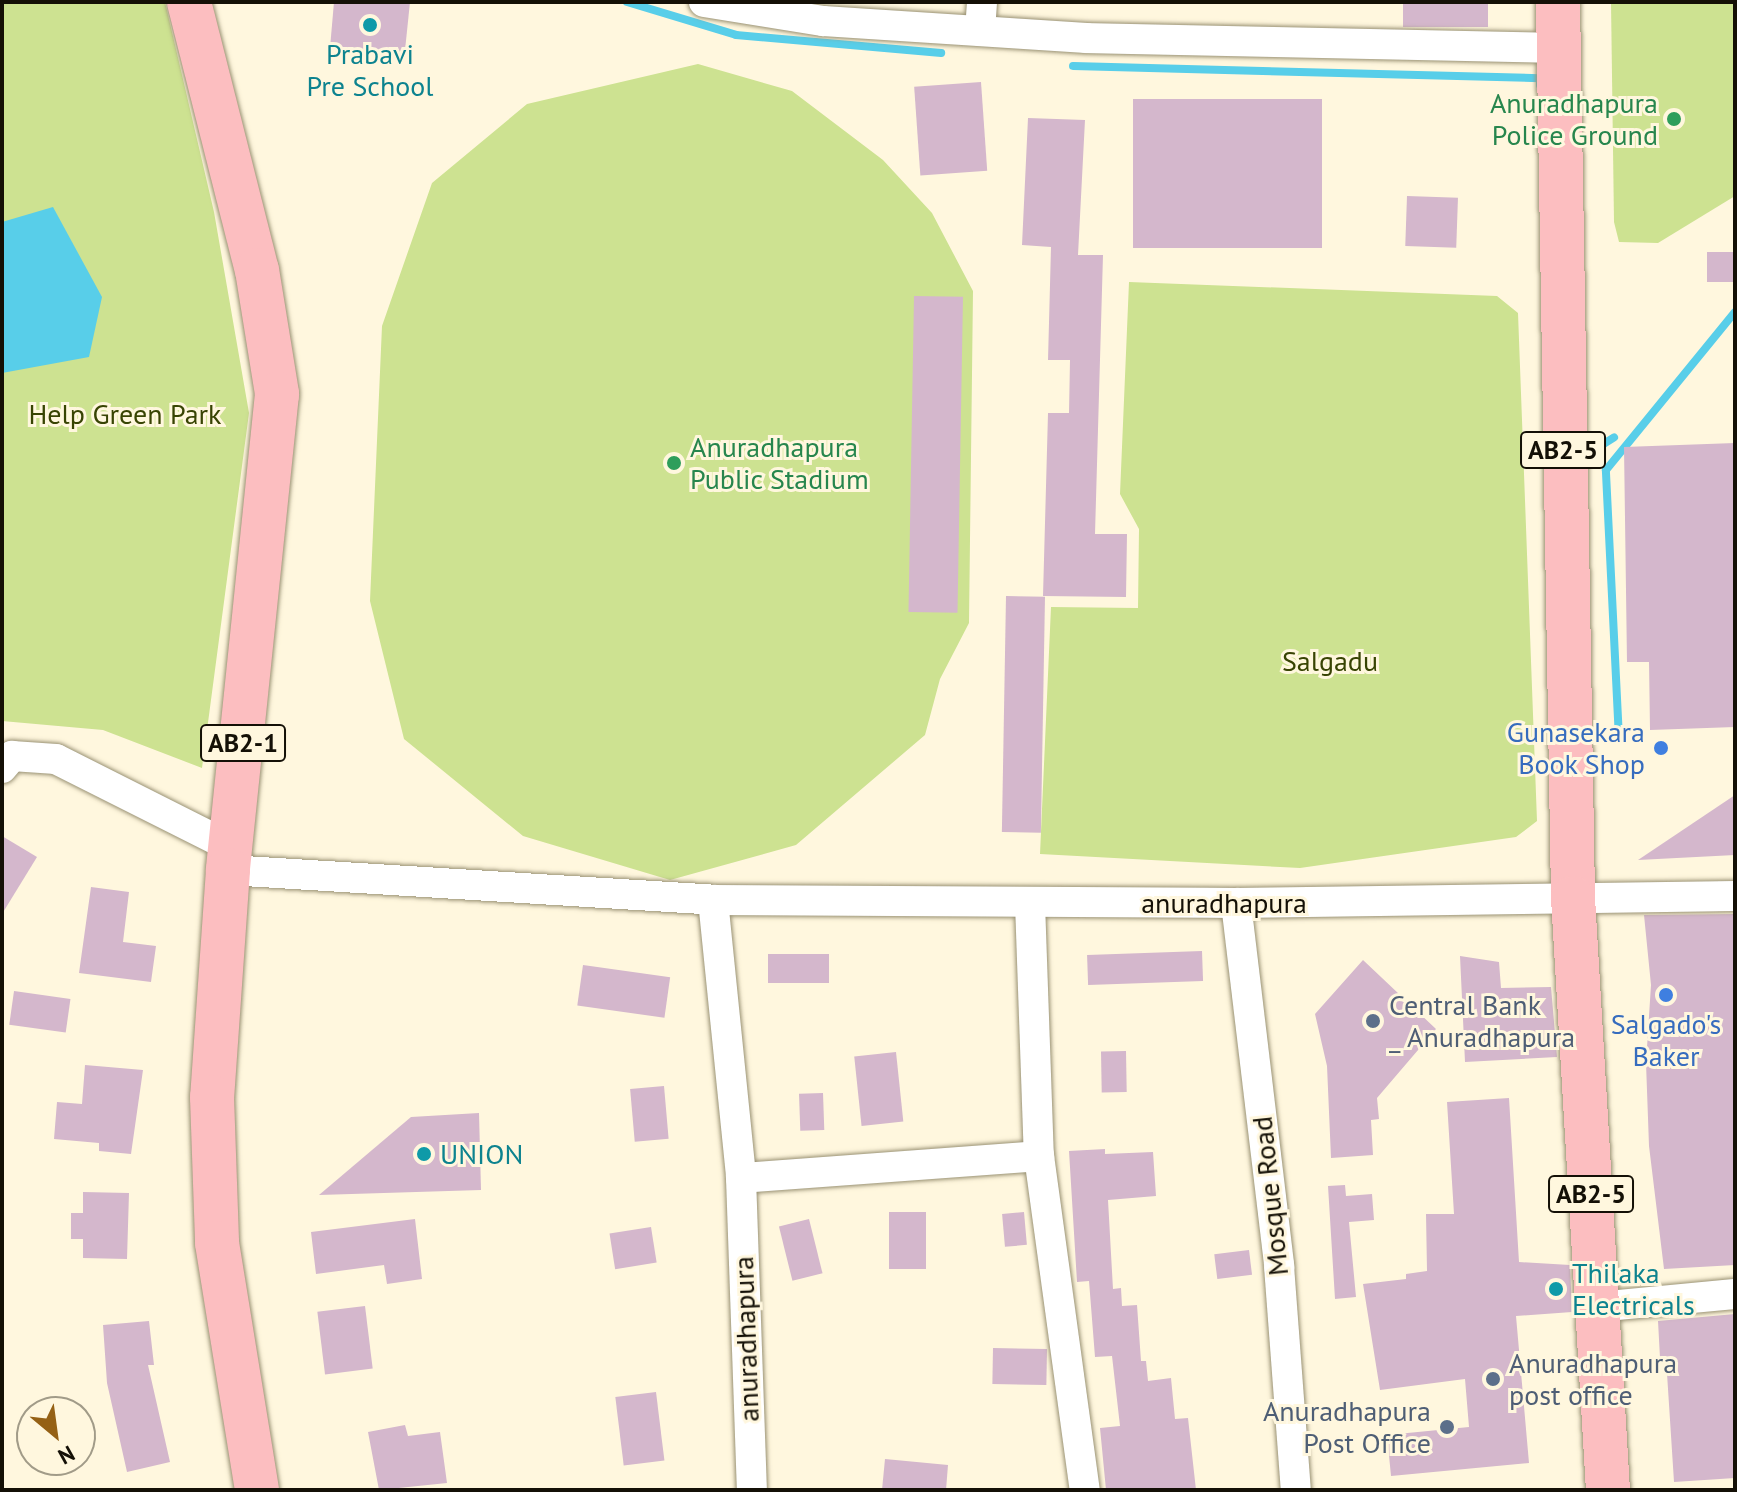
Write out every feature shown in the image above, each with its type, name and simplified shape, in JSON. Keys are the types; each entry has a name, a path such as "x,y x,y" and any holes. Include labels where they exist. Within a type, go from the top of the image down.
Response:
{"main road":[{"name":"AB2-1","path":"189,2 257,270 277,394 215,1007 211,1180 229,1340 257,1490"},
{"name":"AB2-5","path":"1558,2 1573,898 1608,1490"}],"street":[{"path":"704,2 823,21 981,17 1558,48"},
{"path":"2,768 12,756 56,759 230,859"},
{"name":"anuradhapura","path":"230,859 713,900 1236,903 1735,896"},
{"name":"anuradhapura","path":"713,900 741,1178 752,1490"},
{"path":"1030,903 1039,1156 1085,1490"},
{"name":"Mosque Road","path":"1236,903 1279,1266 1296,1490"},
{"path":"741,1178 1039,1156"},
{"path":"1597,1307 1735,1294"}],"green space":[{"name":"Help Green Park","path":"2,2 165,2 214,212 249,413 202,768 103,730 2,721"},
{"name":"Anuradhapura Police Ground","path":"1611,2 1735,2 1735,196 1658,243 1619,242 1614,222"},
{"name":"Anuradhapura Public Stadium","path":"698,64 792,91 883,160 932,213 973,291 969,623 940,679 925,735 796,845 670,880 523,836 404,739 370,601 382,326 432,183 527,104"},
{"name":"Salgadu","path":"1129,282 1497,296 1518,313 1537,821 1516,837 1300,868 1040,854 1051,607 1138,608 1139,529 1120,494"}],"water":[{"path":"53,207 102,297 89,357 2,373 2,222"}],"building":[{"name":"Prabavi Pre School","path":"334,2 410,2 404,60 330,48"},
{"path":"1403,2 1488,2 1488,27 1403,27"},
{"path":"981,82 987,171 920,175 914,87"},
{"path":"1133,99 1322,99 1322,248 1133,248"},
{"path":"1028,118 1085,120 1078,255 1103,255 1095,534 1127,534 1126,597 1043,596 1048,413 1069,413 1070,360 1048,360 1051,247 1022,245"},
{"path":"1407,196 1458,198 1456,248 1405,246"},
{"path":"1707,252 1735,252 1735,282 1707,282"},
{"path":"914,296 963,297 957,613 908,612"},
{"path":"1735,443 1735,727 1650,730 1649,662 1627,662 1624,447"},
{"path":"1006,596 1045,597 1041,833 1002,832"},
{"path":"1735,795 1735,855 1638,860"},
{"path":"2,836 37,857 2,914"},
{"path":"91,887 129,892 123,942 156,946 151,982 79,973"},
{"path":"1735,914 1735,1265 1664,1269 1649,1146 1646,1063 1651,985 1644,915"},
{"path":"1202,951 1203,981 1088,985 1087,955"},
{"path":"768,954 829,954 829,983 768,983"},
{"path":"1460,956 1499,962 1501,988 1551,987 1557,1057 1465,1062"},
{"name":"Central Bank _ Anuradhapura","path":"1363,960 1436,1029 1377,1098 1379,1119 1371,1120 1373,1155 1331,1158 1327,1066 1315,1014"},
{"path":"583,965 670,977 664,1018 577,1006"},
{"path":"14,991 70,999 66,1033 9,1025"},
{"path":"1101,1051 1126,1051 1127,1092 1102,1092"},
{"path":"896,1052 903,1122 862,1126 854,1056"},
{"path":"85,1065 143,1070 131,1154 99,1151 99,1143 54,1139 57,1102 82,1104"},
{"path":"664,1086 669,1139 635,1142 630,1089"},
{"path":"823,1093 824,1130 800,1131 799,1094"},
{"path":"1509,1098 1519,1262 1570,1265 1572,1312 1516,1316 1529,1463 1391,1476 1387,1435 1469,1427 1465,1379 1380,1390 1363,1284 1406,1279 1406,1274 1427,1271 1426,1214 1454,1214 1447,1102"},
{"name":"UNION","path":"479,1113 481,1190 319,1195 411,1117"},
{"path":"1105,1149 1105,1154 1153,1152 1156,1196 1108,1200 1113,1289 1121,1288 1122,1306 1137,1305 1141,1361 1146,1361 1148,1381 1171,1378 1175,1419 1188,1418 1196,1490 1106,1490 1100,1428 1120,1426 1112,1356 1095,1357 1089,1281 1077,1282 1069,1151"},
{"path":"1345,1185 1346,1196 1372,1194 1374,1220 1349,1222 1356,1297 1335,1299 1328,1186"},
{"path":"83,1192 129,1193 127,1259 83,1258 83,1239 71,1239 71,1213 83,1213"},
{"path":"889,1212 926,1212 926,1269 889,1269"},
{"path":"1024,1212 1027,1245 1005,1247 1002,1214"},
{"path":"415,1219 422,1279 387,1284 384,1265 316,1274 311,1232"},
{"path":"809,1219 823,1273 792,1281 779,1226"},
{"path":"651,1227 657,1263 615,1269 610,1234"},
{"path":"1249,1250 1252,1275 1217,1279 1214,1254"},
{"path":"365,1306 373,1369 325,1374 317,1312"},
{"path":"1735,1314 1735,1478 1674,1482 1666,1358 1660,1358 1658,1321"},
{"path":"149,1321 154,1365 148,1365 170,1462 127,1472 107,1383 103,1325"},
{"path":"993,1348 1047,1349 1046,1385 992,1384"},
{"path":"656,1392 664,1460 624,1465 615,1397"},
{"path":"405,1425 408,1436 440,1432 447,1483 379,1490 368,1432"},
{"path":"885,1459 948,1465 946,1490 882,1490"}],"waterway":[{"path":"627,2 736,35 941,53"},
{"path":"1073,66 1540,78 1540,85"},
{"path":"1619,739 1606,470 1735,312"},
{"path":"1581,458 1614,437"}],"place":[{"name":"Prabavi Pre School","path":"370,25"},
{"name":"Anuradhapura Police Ground","path":"1674,119"},
{"name":"Anuradhapura Public Stadium","path":"674,463"},
{"name":"Gunasekara Book Shop","path":"1661,748"},
{"name":"Salgado's Baker","path":"1666,995"},
{"name":"Central Bank _ Anuradhapura","path":"1373,1021"},
{"name":"UNION","path":"424,1154"},
{"name":"Thilaka Electricals","path":"1556,1289"},
{"name":"Anuradhapura post office","path":"1493,1379"},
{"name":"Anuradhapura Post Office","path":"1447,1427"}]}
